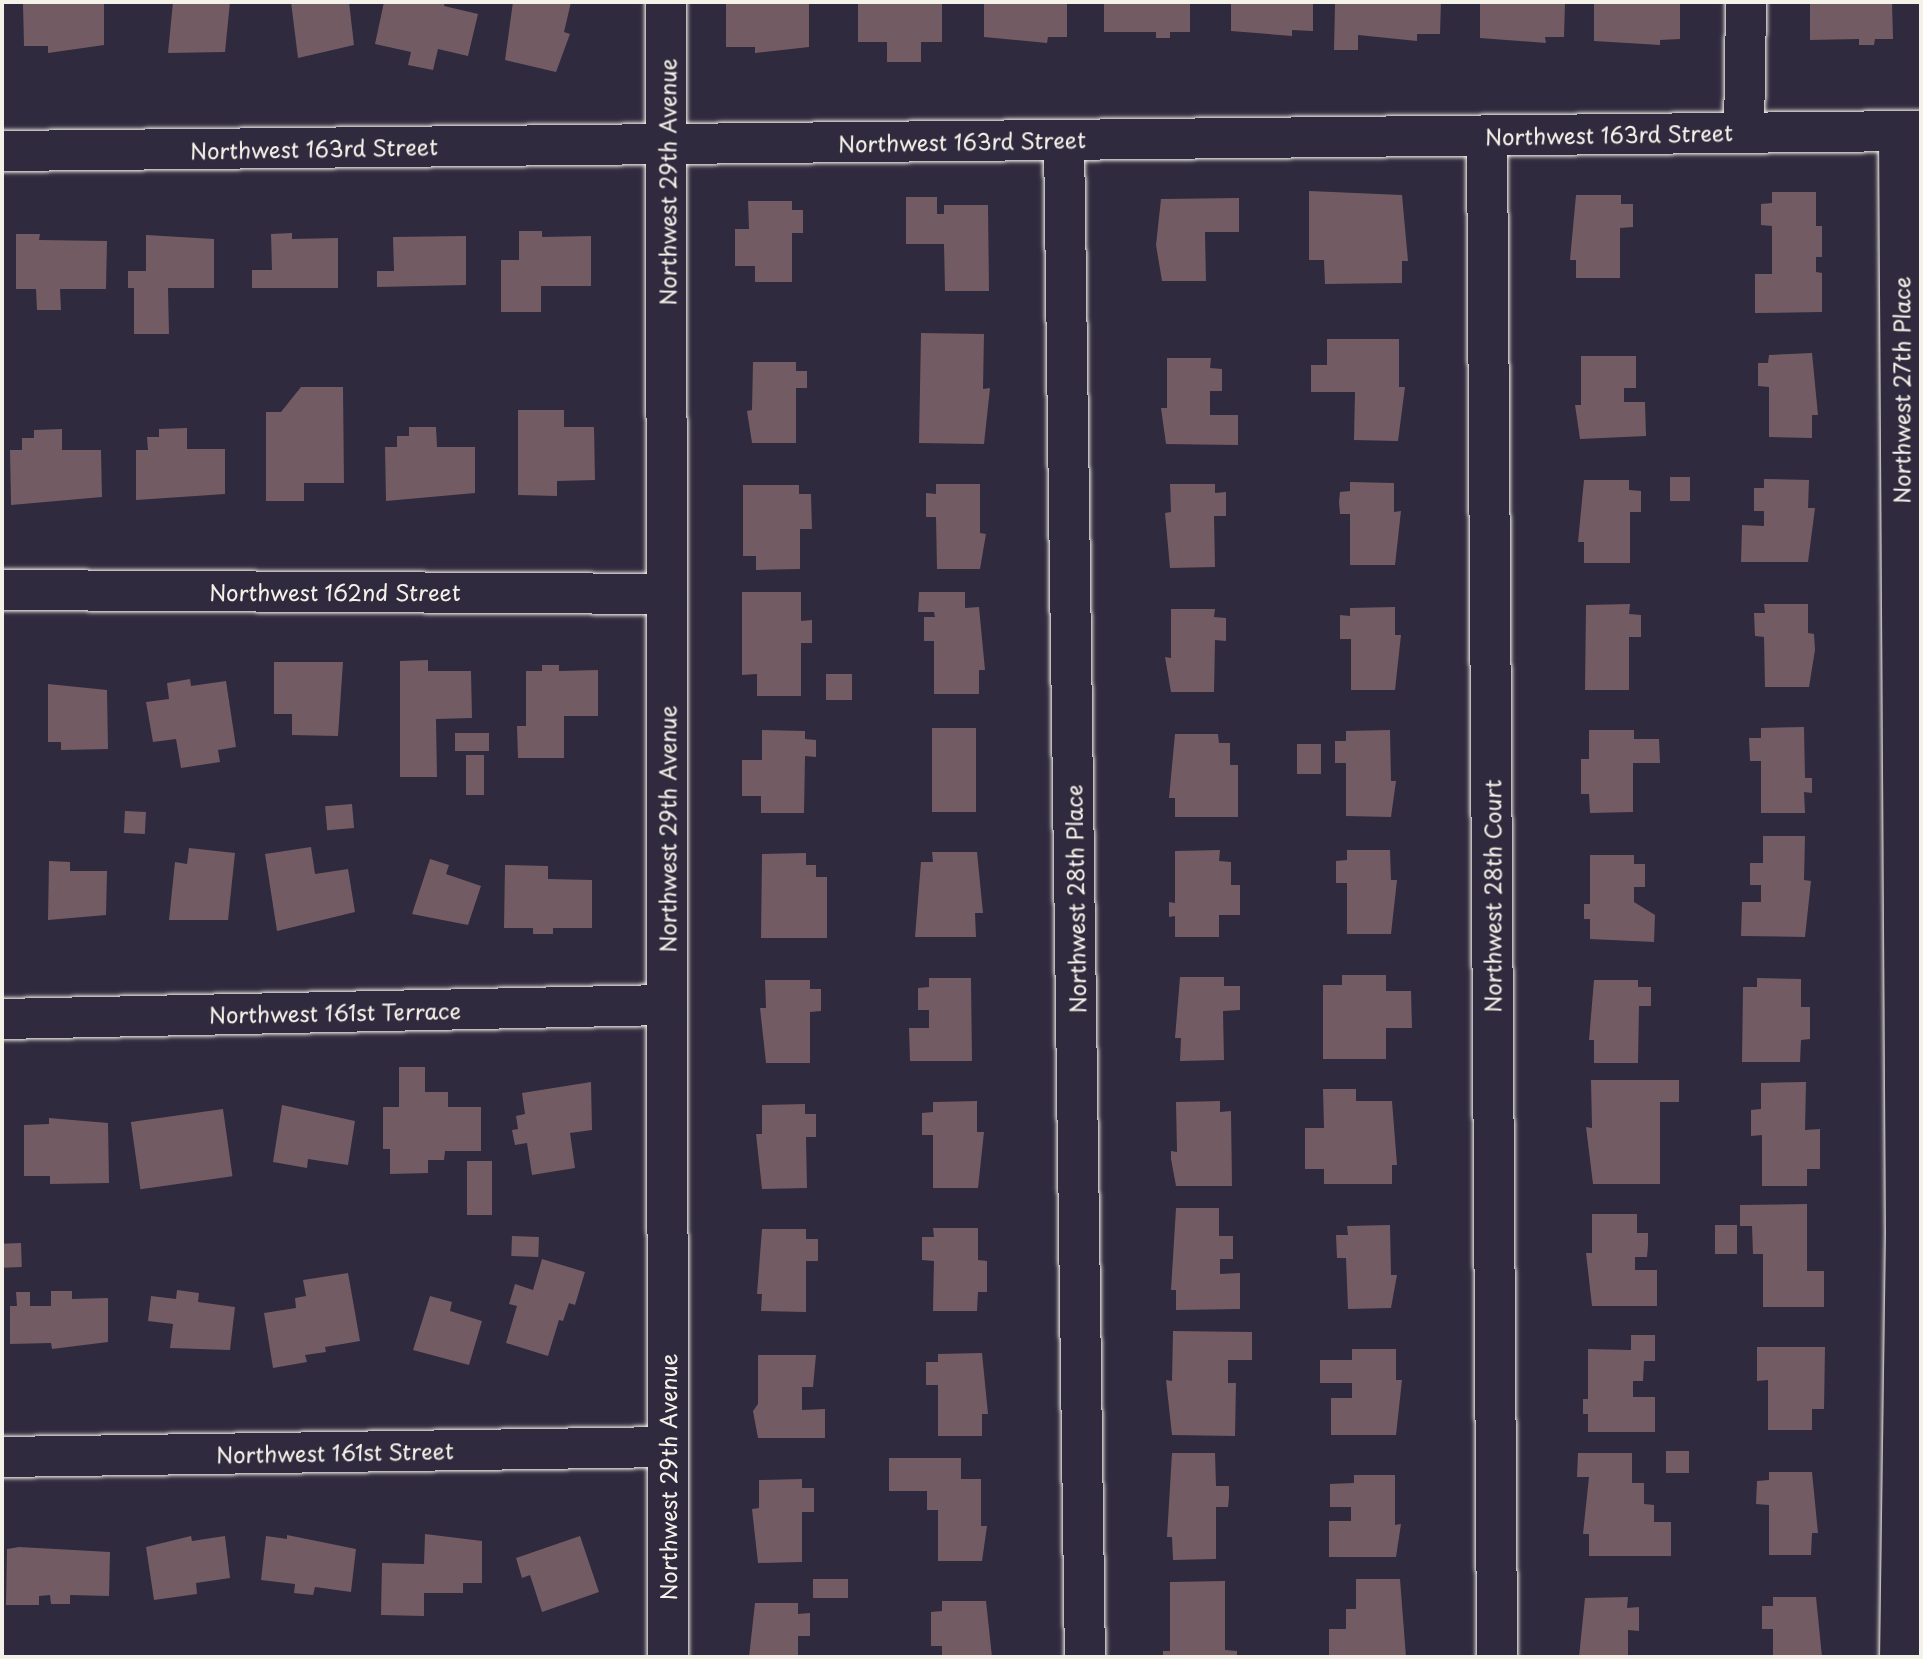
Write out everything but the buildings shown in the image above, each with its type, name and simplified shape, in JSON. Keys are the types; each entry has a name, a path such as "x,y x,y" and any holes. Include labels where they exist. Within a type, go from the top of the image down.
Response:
{"street":[{"name":"Northwest 29th Avenue","path":"666,2 668,1657"},
{"path":"1744,133 1746,2"},
{"name":"Northwest 163rd Street","path":"2,151 1910,131"},
{"name":"Northwest 27th Place","path":"1900,1657 1913,1230 1910,131"},
{"name":"Northwest 28th Court","path":"1487,136 1497,1657"},
{"name":"Northwest 28th Place","path":"1064,140 1085,1657"},
{"name":"Northwest 162nd Street","path":"2,590 667,594"},
{"name":"Northwest 161st Terrace","path":"2,1019 667,1005"},
{"name":"Northwest 161st Street","path":"2,1457 668,1447"}]}
